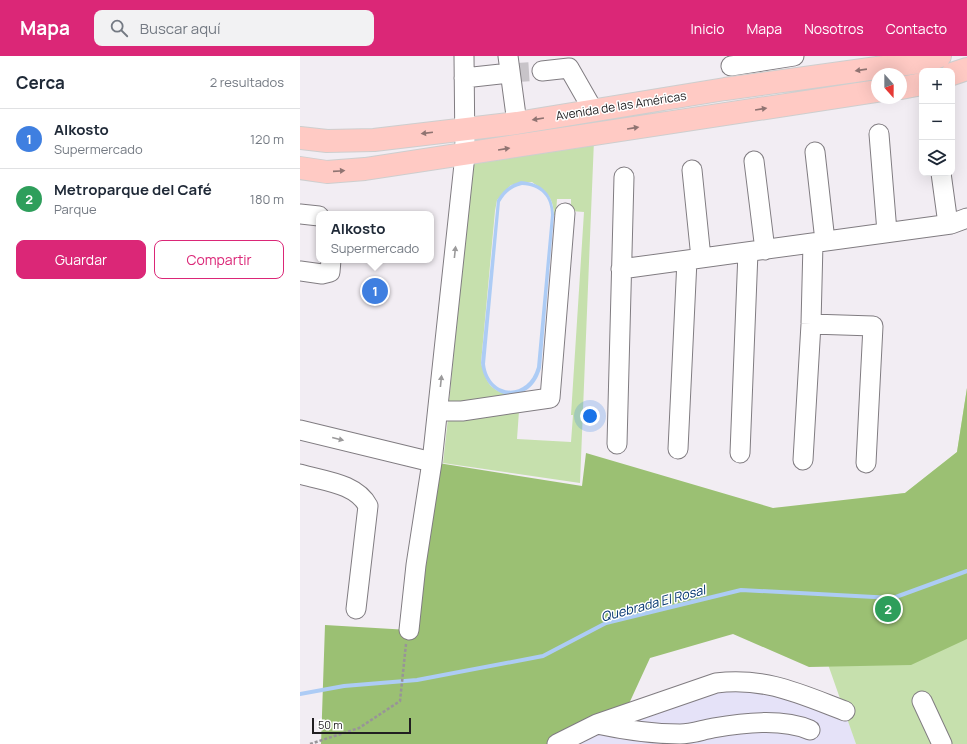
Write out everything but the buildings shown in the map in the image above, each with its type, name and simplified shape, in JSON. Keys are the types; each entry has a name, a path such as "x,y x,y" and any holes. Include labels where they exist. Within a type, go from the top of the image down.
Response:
{"main road":[{"name":"Avenida de las Américas","path":"300,138 327,142 374,140 517,123 725,89 932,58"},
{"path":"955,73 967,69"},
{"path":"907,87 919,85"},
{"name":"Avenida de las Américas","path":"300,168 327,172 365,170 871,92"}],"street":[{"path":"409,630 416,565 432,462 465,155 464,56"},
{"path":"725,89 732,61 794,56"},
{"path":"542,70 568,62 593,110"},
{"path":"464,78 509,65 517,123"},
{"path":"879,134 888,232"},
{"path":"803,460 811,324 819,242 815,152"},
{"path":"740,453 756,251 754,161"},
{"path":"678,449 694,259 692,170"},
{"path":"942,176 955,222"},
{"path":"617,444 624,177"},
{"path":"955,222 958,211 967,203"},
{"path":"438,411 462,411 550,398 565,213"},
{"path":"300,214 316,216"},
{"path":"621,270 955,222"},
{"path":"300,271 322,274 330,272 331,263"},
{"path":"811,324 873,326 866,463"},
{"path":"300,430 432,462"},
{"path":"300,474 353,489 363,497 368,506 356,609"},
{"path":"556,744 597,724 716,683 734,681 777,685 845,711"},
{"path":"922,701 942,744"},
{"path":"597,724 635,732 681,734 735,724 763,723 799,725 810,730"}],"path":[{"path":"310,744 359,728 400,701 403,665 409,630"}],"shaded area":[{"path":"716,683 845,711 856,744 557,744"}],"green space":[{"path":"594,140 580,483 443,463 448,418 519,411 517,439 571,442 573,415 571,415 584,212 571,211 571,199 557,199 556,215 554,215 551,199 542,189 532,182 511,185 497,200 495,211 481,363 489,384 502,393 509,395 462,405 449,402 473,159"},
{"path":"967,388 967,744 856,744 773,508 801,507 905,493 957,452"},
{"path":"967,388 967,639 911,665 809,667 733,634 650,658 627,708 559,744 321,744 325,625 409,630 432,462 582,486 586,453 773,508 905,493 957,452"}],"water":[{"path":"521,181 529,182 541,187 552,201 554,215 541,368 536,380 528,389 519,394 509,395 500,392 491,386 485,376 481,363 497,200 507,188","holes":["522,185 540,190 544,194 551,209 537,367 532,378 526,385 518,390 509,391 501,389 494,383 488,375 485,364 500,202 512,189"]}],"waterway":[{"name":"Quebrada El Rosal","path":"300,694 344,686 417,680 543,656 606,623 741,590 893,598 967,571"}],"tunnel":[{"path":"510,73 542,71"}],"place":[{"name":"Alkosto","path":"375,291"},
{"name":"Metroparque del Café","path":"888,609"}]}
